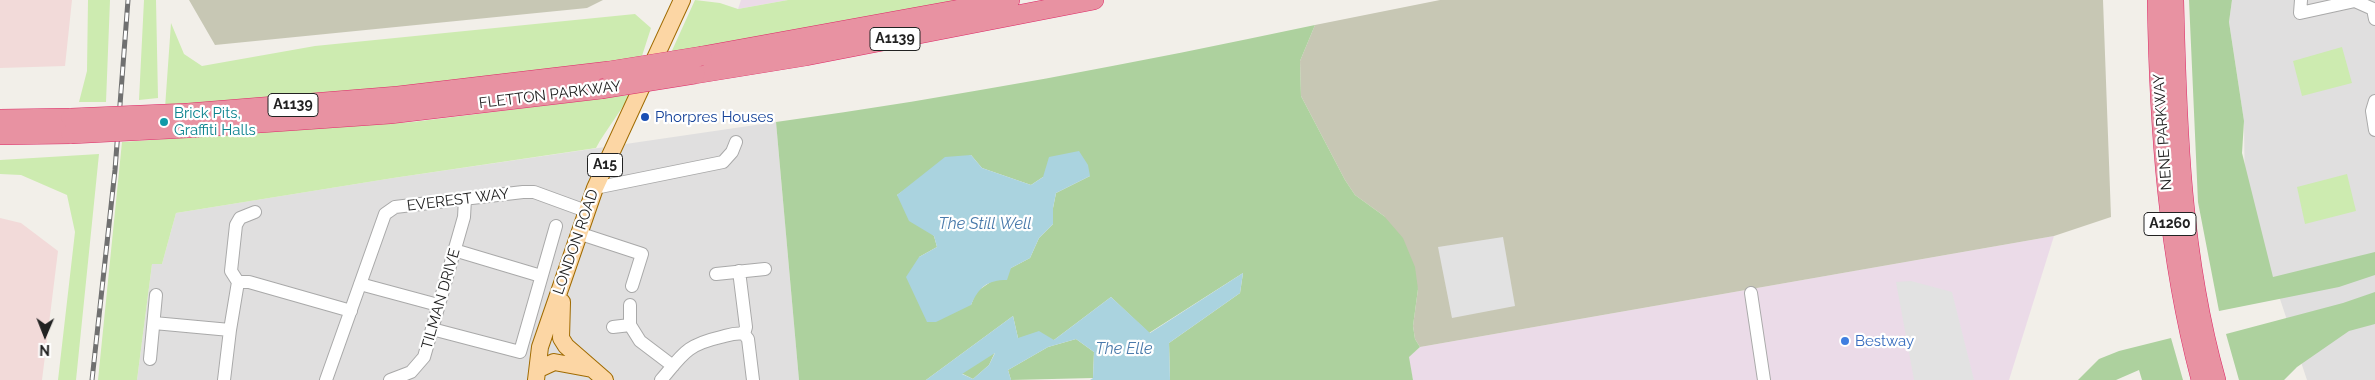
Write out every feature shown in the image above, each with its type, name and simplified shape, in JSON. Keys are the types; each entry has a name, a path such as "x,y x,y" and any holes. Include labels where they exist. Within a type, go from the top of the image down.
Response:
{"highway":[{"name":"FLETTON PARKWAY","path":"0,119 71,126 188,120 390,114 453,99 1010,0"},
{"name":"FLETTON PARKWAY","path":"188,120 398,96 453,99 600,89 806,56 1094,0"},
{"name":"NENE PARKWAY","path":"2157,0 2163,151 2172,243 2191,342 2201,380"},
{"name":"NENE PARKWAY","path":"2174,0 2179,162 2185,220 2198,304 2216,380"},
{"name":"FLETTON PARKWAY","path":"0,137 38,135 71,126"},
{"path":"2172,243 2170,279 2188,380"},
{"path":"2198,304 2229,380"}],"main road":[{"name":"LONDON ROAD","path":"538,374 540,346 564,282 586,210 682,0"},
{"path":"564,282 560,314 560,338 566,346 599,375"},
{"path":"538,374 554,362 599,375"}],"street":[{"path":"2301,0 2300,13 2356,0 2373,9 2375,19"},
{"path":"2375,101 2372,111 2375,130"},
{"path":"595,188 723,162 732,152 736,142"},
{"name":"EVEREST WAY","path":"326,380 385,214 395,208 534,192 586,210"},
{"name":"TILMAN DRIVE","path":"390,380 411,372 424,356 464,217 465,199"},
{"path":"224,380 238,282 231,271 236,224 245,215 255,212"},
{"path":"432,329 520,352 556,226"},
{"path":"578,233 642,254 632,286"},
{"path":"454,250 541,276"},
{"path":"716,274 765,269"},
{"path":"739,271 746,327 744,334"},
{"path":"238,282 249,282 351,311"},
{"path":"360,284 438,305"},
{"path":"1751,293 1764,380"},
{"path":"150,359 156,295"},
{"path":"630,305 630,325 640,341 668,375 685,352 702,341 738,333 744,334 748,339 753,380"},
{"path":"154,323 230,330"},
{"path":"613,327 630,325"}],"shaded area":[{"path":"0,0 72,0 65,66 0,68"},
{"path":"189,0 603,0 587,8 215,45"},
{"path":"741,0 788,0 738,9"},
{"path":"1440,0 2103,0 2111,217 2054,236 1420,347 1415,339 1413,326 1418,289 1384,216 1355,195 1345,180 1301,96 1300,61 1315,25"},
{"path":"2232,0 2375,0 2375,380 2307,380 2267,260 2245,202 2244,121 2229,22"},
{"path":"776,122 799,380 137,380 152,264 162,264 176,213 393,178"},
{"path":"0,218 21,223 58,251 42,380 0,380"},
{"path":"2054,236 2009,380 1413,380 1408,357 1420,347"},
{"path":"1503,237 1515,306 1452,318 1438,247"},
{"path":"1911,281 1952,292 1974,380 1914,380 1896,282"}],"green space":[{"path":"88,0 110,0 106,102 79,102 87,71"},
{"path":"144,0 156,0 158,98 139,100"},
{"path":"695,0 720,3 738,9 788,0 978,0 670,55"},
{"path":"2189,0 2232,0 2229,22 2244,121 2242,153 2273,277 2375,252 2375,275 2339,287 2219,311 2198,202"},
{"path":"635,14 651,28 641,59 493,80 165,108 171,23 184,54 202,66 315,46"},
{"path":"1315,25 1300,61 1301,96 1345,180 1355,195 1384,216 1403,238 1415,267 1418,289 1413,326 1415,339 1420,347 1409,357 1413,380 1170,380 1169,343 1240,293 1243,273 1149,333 1111,297 1054,340 1018,338 1013,316 926,380 799,380 776,122 979,90 1114,66","holes":["971,155 982,168 1031,185 1043,177 1090,176 1056,193 1053,208 1053,224 1039,238 1030,258 1011,268 976,292 971,305 919,257 937,247 934,236 897,195 919,180"]},
{"path":"2342,47 2352,83 2302,96 2293,61"},
{"path":"629,95 596,148 176,213 162,264 152,264 137,380 98,380 122,142 413,122"},
{"path":"99,154 76,380 58,380 75,232 67,195 21,175 0,174 0,160"},
{"path":"2347,174 2356,211 2305,224 2297,187"},
{"path":"2375,292 2375,324 2349,331 2297,367 2284,380 2239,380 2226,334 2343,303"},
{"path":"2171,338 2183,380 2142,380 2139,370 2116,380 2078,380 2099,359 2119,351"},
{"path":"1076,339 1094,352 1093,378 1011,380 1008,370 1048,347"},
{"path":"995,352 989,365 973,379 961,373"}],"water":[{"name":"The Still Well","path":"1079,151 1088,165 1090,176 1056,193 1053,208 1053,224 1039,238 1030,258 1011,268 1007,280 994,281 984,286 971,305 936,322 927,322 906,277 919,257 937,247 934,236 909,221 897,195 945,157 971,155 982,168 1031,185 1043,177 1049,157"},
{"name":"The Elle","path":"1243,273 1240,293 1169,343 1170,380 1090,380 1093,378 1094,352 1076,339 1048,347 1008,370 1011,380 926,380 1013,316 1018,338 1039,331 1054,340 1111,297 1150,333","holes":["995,353 989,365 973,379 962,374"]}],"railway":[{"path":"92,380 115,170 128,0"}],"place":[{"name":"Phorpres Houses","path":"645,117"},
{"name":"Brick Pits, Graffiti Halls","path":"164,122"},
{"name":"Bestway","path":"1845,341"}]}
